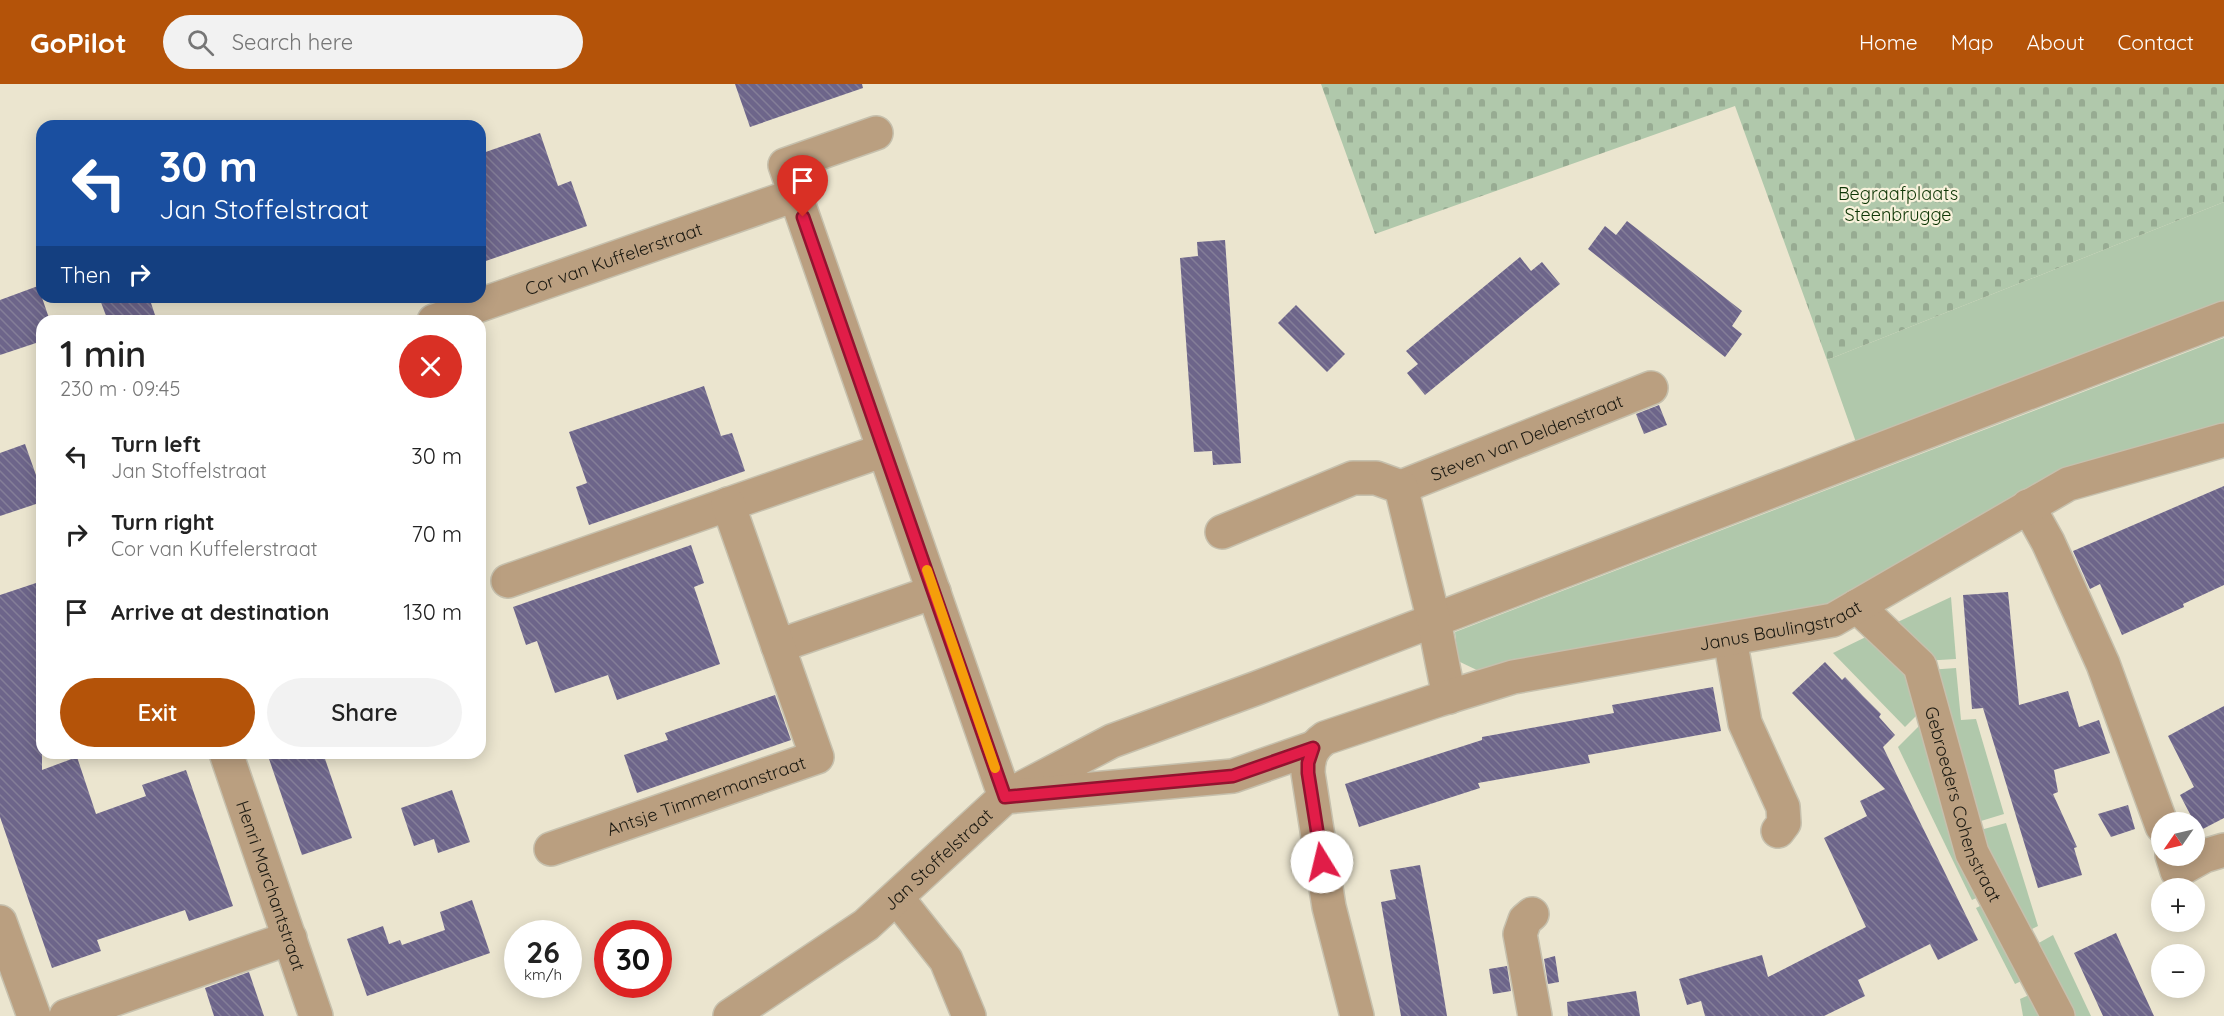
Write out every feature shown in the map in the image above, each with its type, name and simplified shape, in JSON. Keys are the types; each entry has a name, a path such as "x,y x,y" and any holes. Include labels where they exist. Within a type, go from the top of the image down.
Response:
{"street":[{"path":"876,133 785,165 1005,797 1112,741 1434,621 2224,318"},
{"name":"Cor van Kuffelerstraat","path":"486,303 795,195"},
{"name":"Cor van Kuffelerstraat","path":"451,315 486,303"},
{"name":"Steven van Deldenstraat","path":"1401,487 1651,388"},
{"name":"Janus Baulingstraat","path":"1313,748 1331,735 1514,677 1833,620 2068,484 2224,440"},
{"path":"508,581 884,450"},
{"path":"1222,532 1353,478 1376,478 1401,487 1434,621 1449,697"},
{"name":"Antsje Timmermanstraat","path":"551,849 816,757 728,504"},
{"path":"2028,506 2103,664 2157,812"},
{"path":"778,646 934,592"},
{"name":"Gebroeders Cohenstraat","path":"1857,606 1920,666 1972,853 2058,1016"},
{"path":"1730,639 1748,732 1783,807 1784,823 1778,831"},
{"path":"1313,748 1308,763 1308,773 1329,907 1357,1016"},
{"name":"Jan Stoffelstraat","path":"730,1016 866,925 1005,797 1233,776 1313,748"},
{"name":"Henri Marchantstraat","path":"228,759 316,1016"},
{"path":"2205,856 2224,850"},
{"path":"897,898 946,960 969,1016"},
{"path":"1533,914 1524,920 1520,934 1535,1016"},
{"path":"0,922 34,1016"},
{"path":"66,1016 290,938"}],"green space":[{"name":"Begraafplaats Steenbrugge","path":"1321,84 2224,84 2224,202 1827,360 1735,106 1375,234"},
{"path":"2224,202 2224,305 1858,448 1827,360"},
{"path":"2224,338 2224,424 1829,605 1483,673 1458,661 1455,632"},
{"path":"1951,597 1956,659 1923,661 1887,627"},
{"path":"1874,633 1914,670 1925,707 1905,727 1833,653"},
{"path":"1956,668 1961,720 1976,719 2004,814 1971,824 1928,670"},
{"path":"1928,717 1987,893 1972,900 1898,747"},
{"path":"2006,823 2038,926 2022,934 1973,832"},
{"path":"1990,901 2030,977 2015,984 1976,908"},
{"path":"2053,935 2091,1016 2066,1016 2030,948"},
{"path":"2038,991 2051,1016 2023,1016 2020,999"}],"building":[{"path":"735,84 862,84 863,88 750,127"},
{"path":"540,133 558,186 571,181 587,226 486,261 486,152"},
{"path":"1627,221 1742,311 1732,326 1742,334 1725,357 1588,249 1605,226 1616,235"},
{"path":"1225,240 1241,463 1213,465 1212,451 1194,452 1180,258 1198,256 1197,242"},
{"path":"1520,257 1531,271 1542,262 1560,284 1425,395 1407,373 1418,364 1406,351"},
{"path":"36,287 36,303 44,303 48,315 36,315 36,343 0,355 0,300"},
{"path":"101,303 151,303 155,315 106,315"},
{"path":"1296,305 1345,354 1327,372 1278,323"},
{"path":"704,386 721,436 732,433 745,471 589,525 576,487 587,483 569,432"},
{"path":"1659,405 1667,425 1644,434 1636,414"},
{"path":"25,444 36,475 36,504 0,516 0,453"},
{"path":"2224,486 2224,585 2183,604 2184,607 2122,635 2100,584 2090,589 2073,551"},
{"path":"691,545 704,583 694,587 720,664 617,700 608,675 555,693 537,641 526,645 513,607"},
{"path":"36,583 36,759 42,759 42,770 78,759 96,814 146,796 142,785 186,770 233,906 189,921 185,910 97,940 101,951 52,968 0,817 0,595"},
{"path":"2008,592 2019,705 2068,691 2079,727 2099,720 2110,753 2054,770 2058,792 2053,794 2077,847 2074,848 2082,875 2038,888 1983,708 1972,709 1963,595"},
{"path":"1825,662 1842,680 1845,677 1881,714 1879,717 1895,735 1883,747 1978,940 1938,960 1930,944 1858,980 1865,996 1824,1016 1705,1016 1701,1001 1687,1005 1679,979 1762,955 1768,977 1866,927 1824,838 1867,816 1860,801 1885,789 1792,693"},
{"path":"1713,687 1721,731 1588,755 1590,763 1478,783 1480,788 1359,827 1345,784 1482,740 1482,737 1614,713 1612,705"},
{"path":"775,695 791,740 637,793 624,755 668,740 665,733"},
{"path":"2224,706 2224,818 2205,828 2205,812 2189,812 2180,795 2194,787 2168,736"},
{"path":"269,759 325,759 352,838 302,855"},
{"path":"452,790 470,842 438,853 434,839 414,846 401,808"},
{"path":"2128,805 2135,829 2111,837 2098,814"},
{"path":"1420,865 1447,1016 1401,1016 1394,977 1381,902 1396,899 1390,870"},
{"path":"472,900 490,953 367,996 347,939 383,926 389,944 400,940 402,945 445,930 440,912"},
{"path":"2116,933 2154,1016 2103,1016 2074,953"},
{"path":"1555,956 1559,982 1548,984 1544,959"},
{"path":"1507,966 1511,991 1493,994 1489,969"},
{"path":"249,972 264,1016 214,1016 205,988"},
{"path":"1636,991 1640,1016 1568,1016 1567,1002"}],"slow traffic":[{"path":"927,570 995,768"}],"route":[{"path":"803,217 1005,797 1233,776 1313,748 1308,763 1308,773 1322,862"}]}
